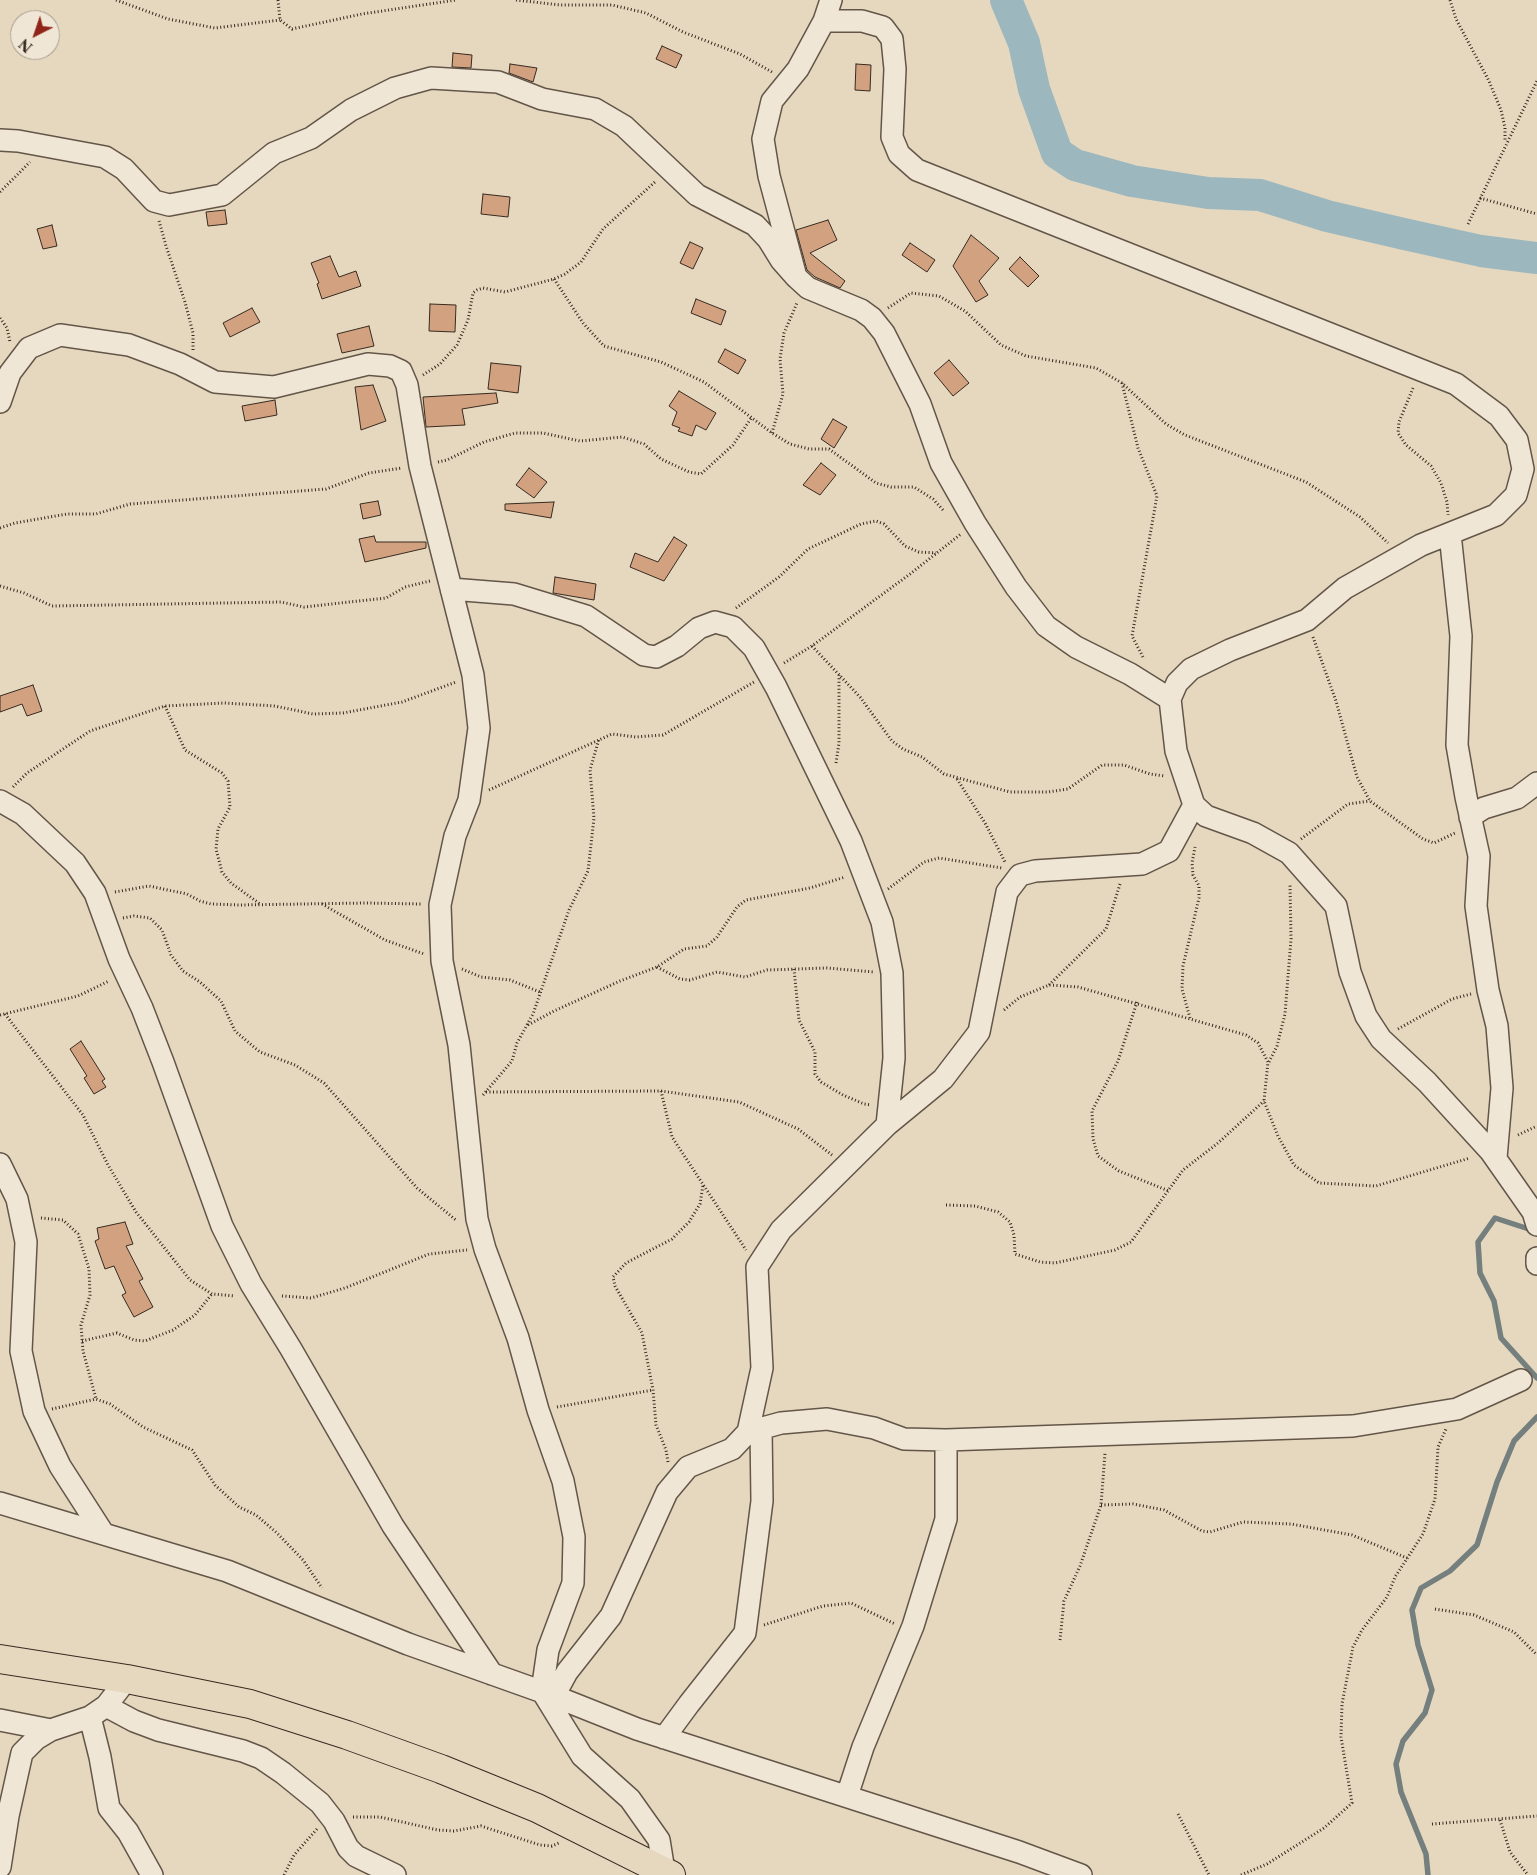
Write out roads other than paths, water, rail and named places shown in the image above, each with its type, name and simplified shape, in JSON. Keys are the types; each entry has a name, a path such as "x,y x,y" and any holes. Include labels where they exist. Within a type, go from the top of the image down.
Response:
{"highway":[{"path":"0,1659 127,1679 250,1704 347,1734 528,1804 668,1873"}],"street":[{"path":"802,283 781,223 762,139 772,101 798,69 824,21 831,0"},
{"path":"824,21 862,21 883,27 892,39 895,69 892,138 899,154 917,170 1456,384 1499,416 1517,440 1523,469 1516,495 1496,515 1421,545 1345,588 1307,620 1230,650 1191,669 1177,683 1170,698 1176,751 1185,778 1200,810 1253,833 1289,853 1336,906 1350,972 1366,1016 1380,1039 1427,1082 1493,1155 1533,1212 1537,1225"},
{"path":"0,140 106,157 124,169 154,201 169,204 222,195 274,153 312,138 351,110 395,88 431,78 498,82 542,99 595,109 624,126 697,195 755,225 768,239 781,260 802,283 861,310 872,318 884,333 920,404 941,463 975,523 1016,587 1046,626 1076,647 1130,674 1170,698"},
{"path":"0,402 10,373 29,348 60,335 129,346 192,370 215,382 274,386 368,364 390,366 401,371 407,386 420,466 472,675 479,728 469,800 455,836 440,905 442,960 459,1045 477,1218 484,1245 518,1338 538,1410 563,1481 574,1537 573,1582 548,1650 548,1693 582,1756 630,1799 659,1840 668,1873"},
{"path":"1450,534 1461,636 1457,745 1479,856 1476,906 1488,990 1497,1026 1502,1088 1493,1155"},
{"path":"450,583 514,594 586,616 644,655 656,657 677,646 699,628 716,622 733,627 754,648 851,841 882,922 892,973 894,1058 888,1116"},
{"path":"1471,820 1484,808 1517,798 1537,783"},
{"path":"3,797 75,862 95,893 105,922 163,1062 222,1226 255,1291 291,1349 392,1526 492,1674"},
{"path":"664,1738 688,1704 745,1633 762,1501 755,1430 762,1368 757,1267 781,1230 846,1166 888,1116 943,1079 979,1032 1007,892 1020,875 1035,871 1142,864 1169,851 1200,810"},
{"path":"0,1164 17,1199 26,1242 21,1351 34,1412 60,1466 103,1534"},
{"path":"1537,1258 1537,1264"},
{"path":"548,1693 611,1616 667,1492 688,1467 732,1449 755,1430 781,1423 827,1419 874,1428 904,1439 946,1440 1353,1426 1457,1409 1521,1380"},
{"path":"846,1796 863,1747 913,1626 946,1519 946,1440"},
{"path":"0,1503 227,1571 408,1644 548,1693 637,1729 1019,1852 1081,1875"},
{"path":"0,1867 2,1844 22,1753 36,1739 52,1730 98,1711 127,1679"},
{"path":"98,1711 158,1730 243,1751 261,1758 320,1803 334,1821 341,1838 356,1856 395,1875"},
{"path":"98,1711 100,1757 109,1808 128,1832 152,1875"},
{"path":"0,1720 52,1730"}],"waterway":[{"path":"1006,0 1024,43 1034,89 1057,153 1075,165 1132,181 1208,193 1260,195 1327,216 1404,234 1481,251 1537,258"},
{"path":"1535,1231 1495,1218 1478,1242 1480,1273 1494,1301 1501,1338 1537,1378"},
{"path":"1428,1875 1426,1854 1401,1792 1396,1764 1403,1741 1425,1713 1432,1690 1418,1645 1412,1610 1421,1588 1450,1571 1477,1545 1497,1482 1514,1441 1537,1417"}]}
